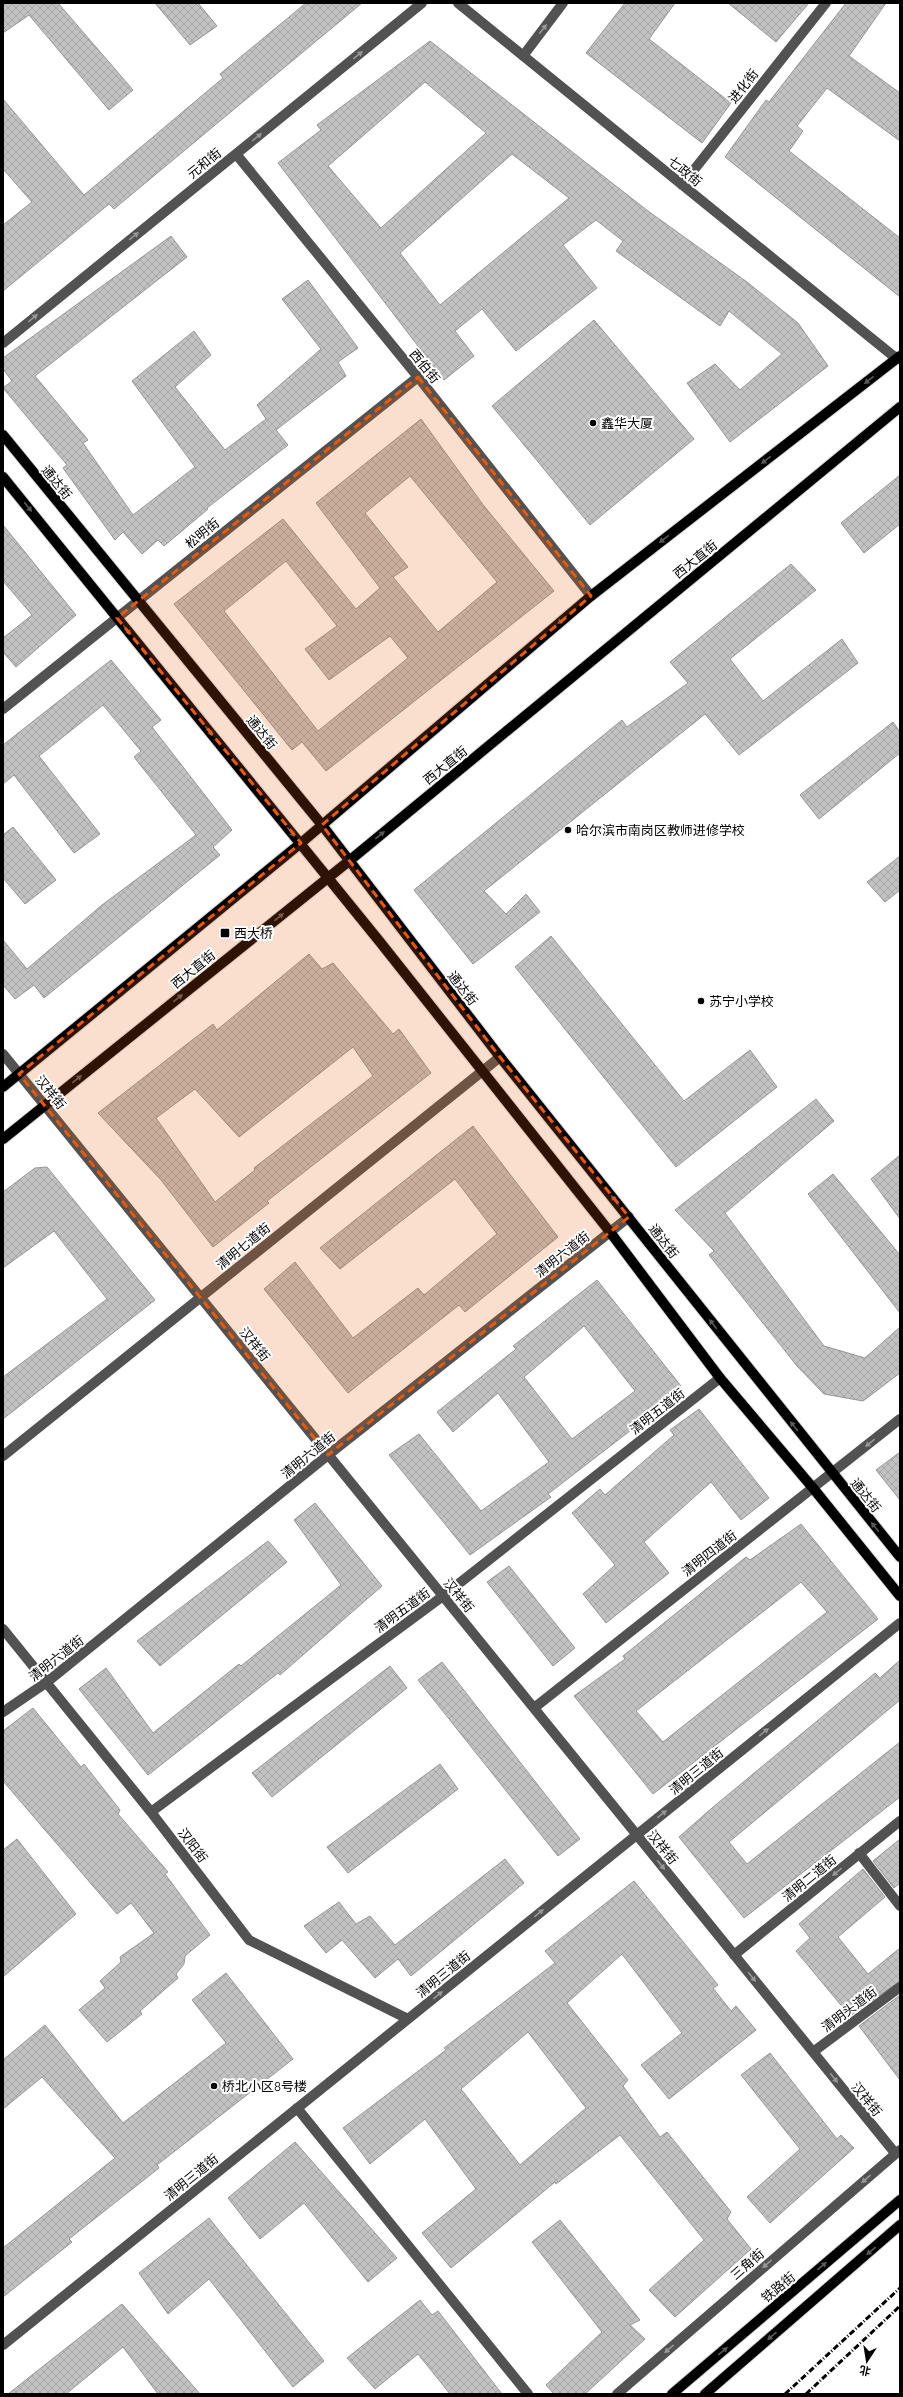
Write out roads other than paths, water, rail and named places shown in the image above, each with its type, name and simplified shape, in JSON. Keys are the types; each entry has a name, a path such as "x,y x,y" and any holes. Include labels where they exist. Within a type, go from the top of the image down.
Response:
{"main road":[{"path":"3,1087 301,844 591,596 899,357"},
{"name":"西大直街","path":"3,1139 349,861 900,407"},
{"name":"通达街","path":"3,435 322,825 500,1057 629,1217 831,1474 900,1557"},
{"path":"3,477 301,844 482,1070 610,1232 720,1378 814,1488 900,1596"},
{"name":"铁路街","path":"672,2394 900,2200"},
{"path":"706,2394 900,2225"}],"street":[{"name":"元和街","path":"3,343 422,3"},
{"name":"七政街","path":"458,3 682,185 899,357"},
{"path":"523,56 564,3"},
{"name":"进化街","path":"682,185 826,3"},
{"name":"西伯街","path":"236,154 418,377 591,596"},
{"name":"松明街","path":"3,709 418,377"},
{"name":"汉祥街","path":"3,1054 813,2052 898,2151"},
{"name":"清明七道街","path":"3,1456 500,1057"},
{"name":"清明六道街","path":"3,1712 47,1682 328,1455 629,1217"},
{"name":"清明五道街","path":"151,1812 443,1596 720,1378"},
{"name":"清明四道街","path":"534,1708 814,1488 900,1418"},
{"name":"清明三道街","path":"3,2345 900,1623"},
{"name":"汉阳街","path":"3,1629 151,1812 249,1940 408,2019"},
{"name":"清明二道街","path":"734,1955 900,1820"},
{"path":"859,1854 900,1906"},
{"name":"清明头道街","path":"813,2052 900,1987"},
{"path":"297,2108 528,2394"},
{"name":"三角街","path":"617,2394 898,2151"}],"railway":[{"path":"785,2394 900,2288"},
{"path":"806,2394 900,2306"}],"place":[{"name":"鑫华大厦","path":"593,423"},
{"name":"哈尔滨市南岗区教师进修学校","path":"568,830"},
{"name":"西大桥","path":"225,933"},
{"name":"苏宁小学校","path":"701,1001"},
{"name":"桥北小区8号楼","path":"214,2086"}]}
